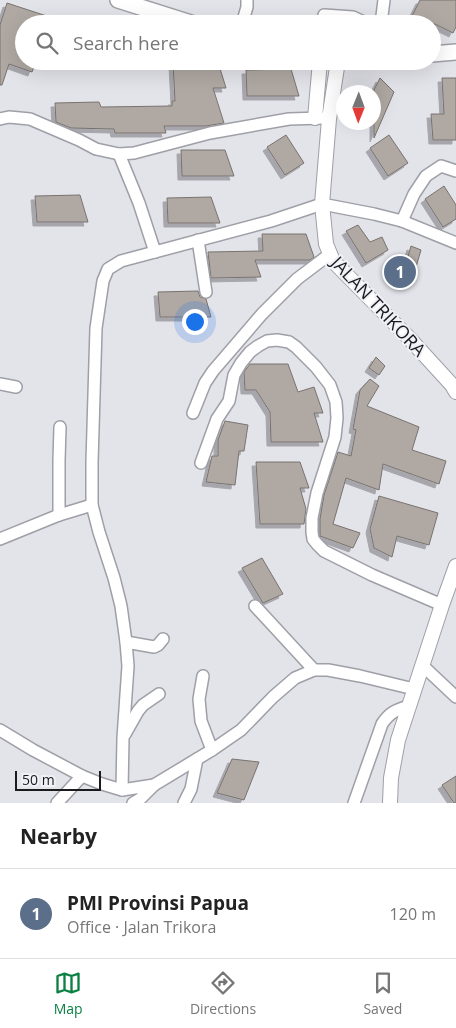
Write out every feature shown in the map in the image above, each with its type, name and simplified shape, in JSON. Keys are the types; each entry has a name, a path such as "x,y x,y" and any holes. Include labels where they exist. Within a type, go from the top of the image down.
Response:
{"main road":[{"path":"118,0 166,15"},
{"path":"441,53 456,52"}],"street":[{"path":"245,15 248,7 247,0"},
{"path":"383,15 384,0"},
{"name":"JALAN TRIKORA","path":"320,70 322,204 326,244 330,254 333,261 342,271 409,338 452,385 456,392"},
{"name":"JALAN TRIKORA","path":"322,118 335,70"},
{"path":"0,119 9,117 30,119 96,149 119,154 218,132 289,120 322,118"},
{"path":"119,154 139,202 155,252"},
{"path":"402,221 414,194 426,176 442,166 456,171"},
{"path":"122,790 123,738 128,666 126,642 121,606 92,505 96,328 103,281 108,269 121,261 272,221 322,204 402,221 456,243"},
{"path":"198,240 206,292"},
{"path":"194,413 205,383 213,370 291,284 330,254"},
{"path":"201,464 217,419 229,401 234,375 241,363 250,352 267,341 289,342 296,346 330,385 336,402 335,437 317,493 312,518 313,539 324,551 372,575 442,605"},
{"path":"0,384 16,387"},
{"path":"59,516 60,427"},
{"path":"0,539 92,505"},
{"path":"390,803 391,778 398,740 442,605 451,593 456,566"},
{"path":"255,606 314,670"},
{"path":"126,642 154,647 163,640"},
{"path":"422,665 456,697"},
{"path":"133,803 154,785 241,730 273,697 295,678 314,670 328,670 360,676 414,689"},
{"path":"202,676 199,699 201,721 212,750"},
{"path":"123,738 143,704 159,694"},
{"path":"354,803 382,724 388,715 409,706"},
{"path":"0,730 82,776 102,784 122,790 154,785"},
{"path":"184,803 191,789 197,759"},
{"path":"57,803 82,776"}],"building":[{"path":"420,0 456,0 456,27 453,33 441,27 441,15 412,15"},
{"path":"7,3 44,15 15,15 15,66 9,64 2,85 0,85 0,25"},
{"path":"173,70 220,70 226,88 213,88 224,123 206,126 164,126 166,133 115,133 114,129 71,128 56,122 55,103 99,102 101,107 172,106 172,101 175,101"},
{"path":"246,70 291,70 299,96 247,96"},
{"path":"380,78 394,92 381,122 381,85 376,85"},
{"path":"442,78 456,78 456,140 433,140 431,114 444,114"},
{"path":"286,135 304,163 285,175 267,147"},
{"path":"389,135 408,163 388,176 370,148"},
{"path":"181,150 225,150 234,176 182,176"},
{"path":"444,186 456,205 456,219 443,227 425,199"},
{"path":"80,195 88,222 37,222 35,196"},
{"path":"211,197 220,223 168,223 167,198"},
{"path":"358,225 370,242 382,237 388,250 366,263 346,231"},
{"path":"262,234 306,234 314,257 310,260 255,260 261,277 211,278 208,252 263,251"},
{"path":"411,246 421,250 411,284 401,280"},
{"path":"198,291 200,297 206,299 211,317 160,317 158,292"},
{"path":"376,357 385,366 379,375 369,368"},
{"path":"250,364 288,364 298,392 314,387 323,413 314,413 323,442 271,442 270,412 256,390 245,390 244,372"},
{"path":"370,379 379,386 367,406 419,427 412,450 446,461 439,484 383,464 379,490 346,478 333,524 360,533 353,548 320,536 320,519 324,495 338,452 351,456 356,430 353,429 360,390"},
{"path":"225,421 248,425 244,451 239,451 235,485 206,482 212,456 218,456 218,440"},
{"path":"256,462 300,462 309,488 300,488 306,509 304,524 260,524"},
{"path":"379,496 438,513 429,545 397,536 392,557 374,548 370,529"},
{"path":"262,558 283,594 263,603 242,568"},
{"path":"232,759 259,762 244,800 217,793"},
{"path":"456,776 456,803 454,803 442,785"}],"place":[{"name":"PMI Provinsi Papua","path":"400,272"}]}
